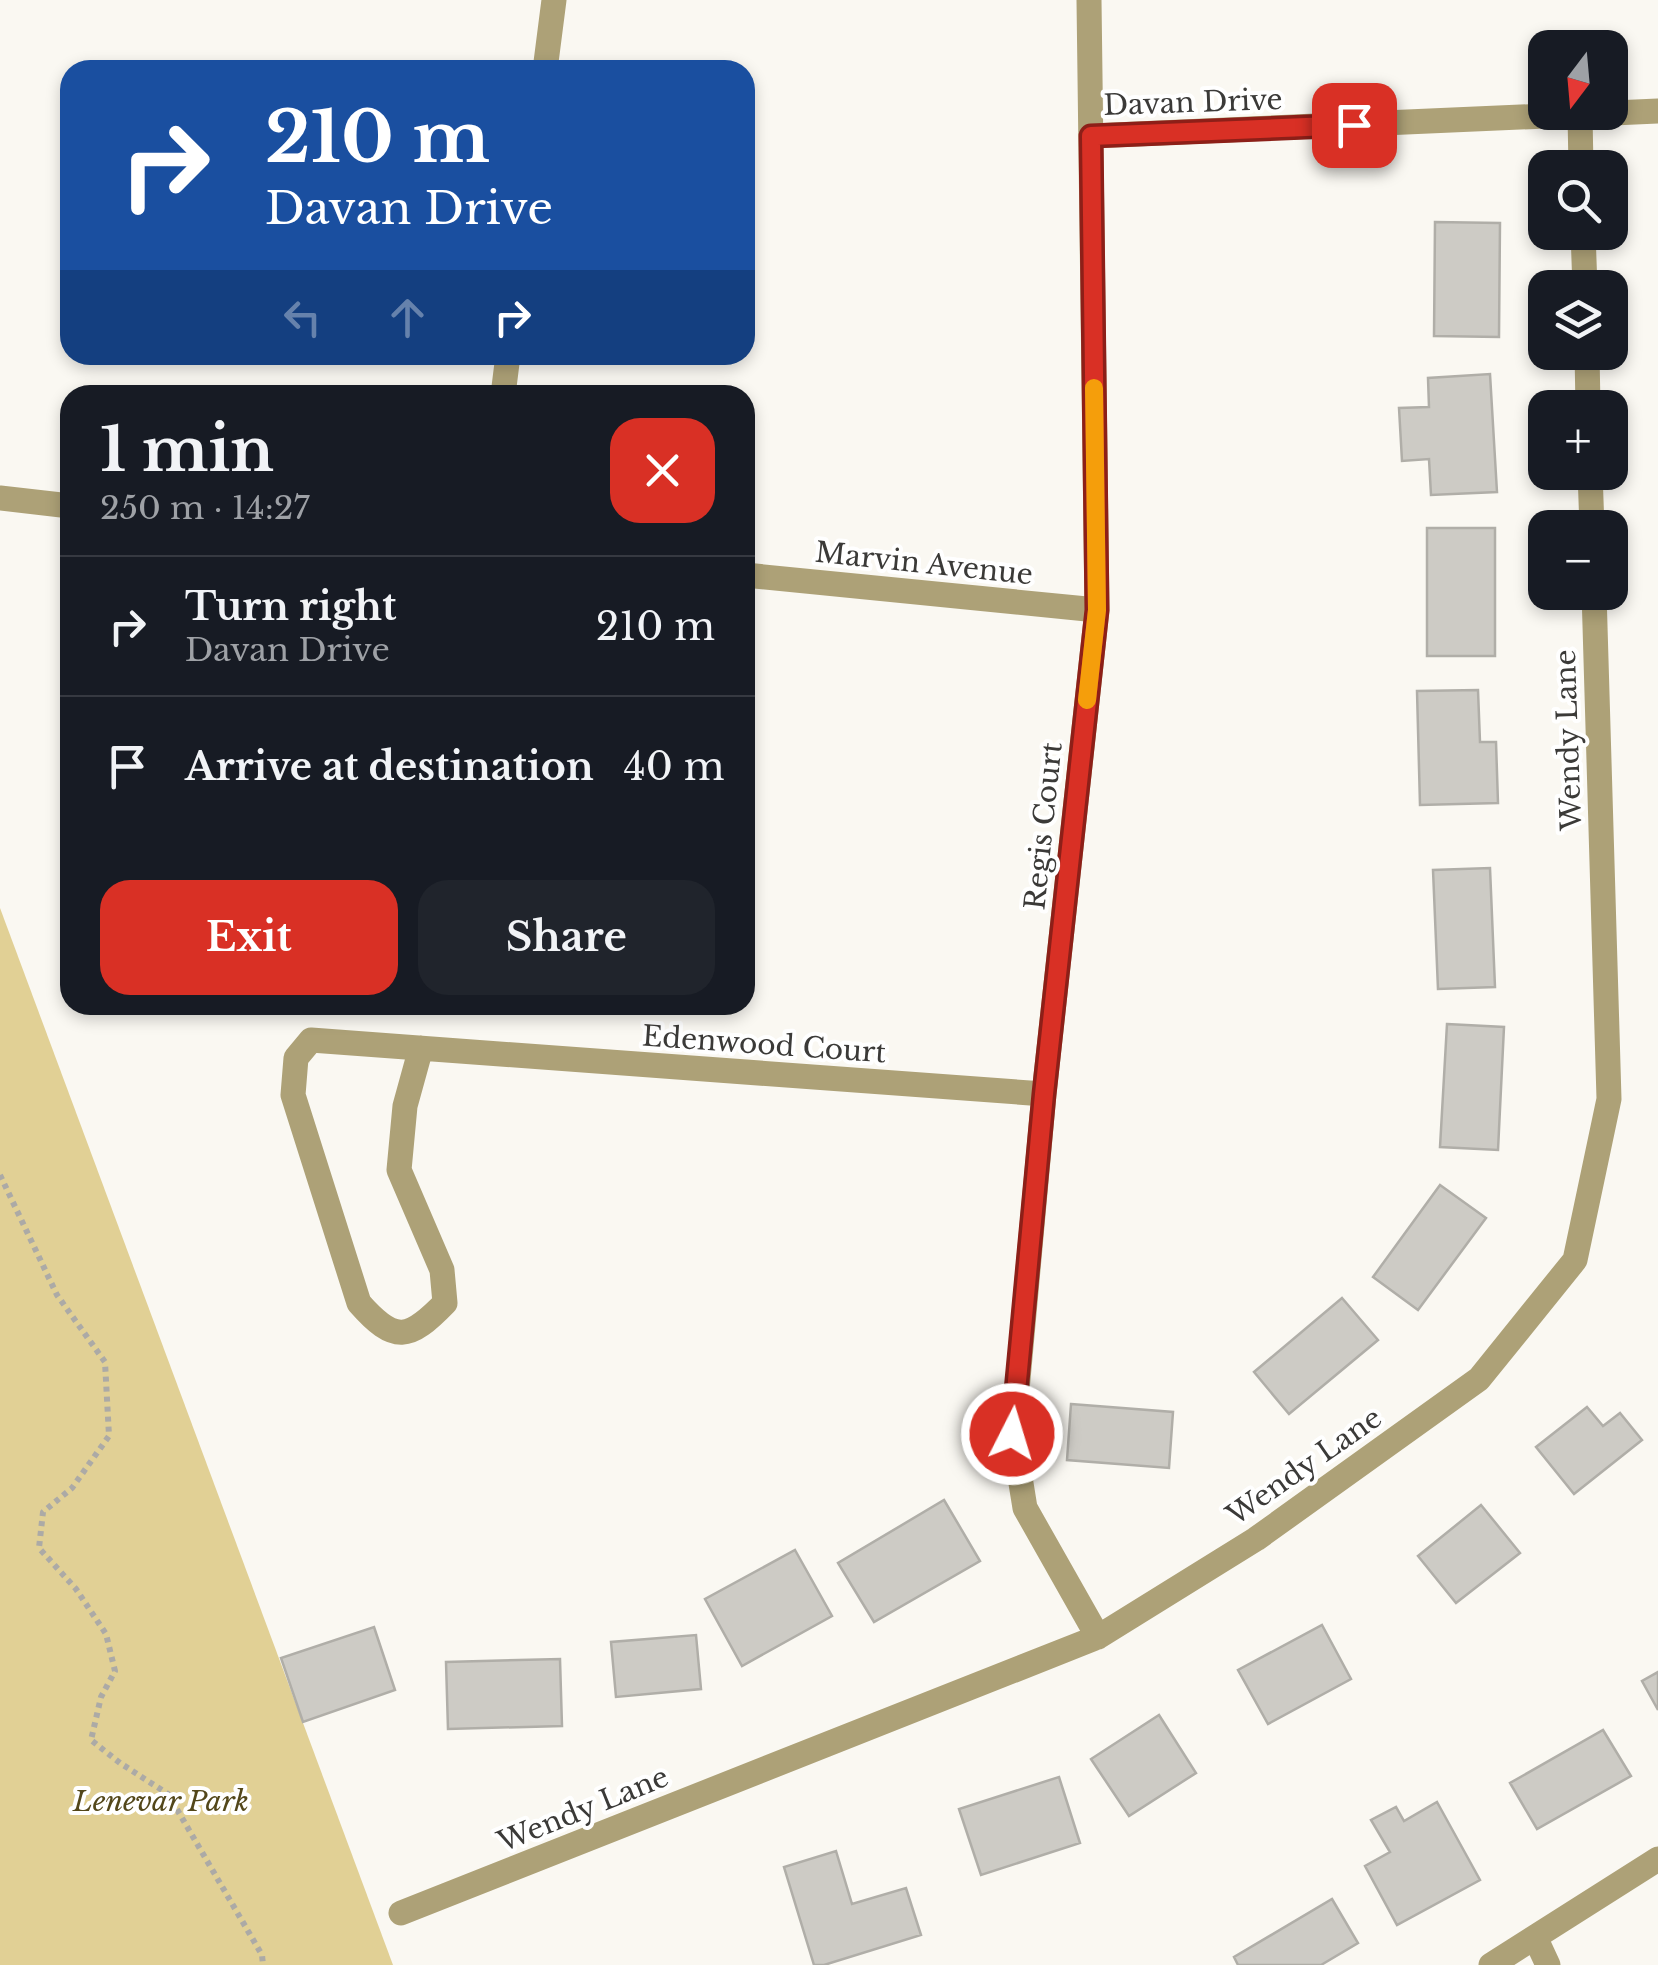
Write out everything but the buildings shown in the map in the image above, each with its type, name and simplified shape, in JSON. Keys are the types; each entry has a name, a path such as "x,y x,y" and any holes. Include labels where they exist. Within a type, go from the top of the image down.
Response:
{"street":[{"path":"546,60 554,0"},
{"name":"Regis Court","path":"1088,0 1097,610 1044,1094 1012,1434 1025,1508 1098,1637"},
{"name":"Davan Drive","path":"1628,113 1658,112"},
{"name":"Davan Drive","path":"1091,136 1528,117"},
{"path":"0,498 60,505"},
{"name":"Marvin Avenue","path":"755,576 1097,610"},
{"name":"Wendy Lane","path":"401,1914 1098,1637 1256,1539 1479,1379 1575,1260 1608,1100 1594,610"},
{"name":"Edenwood Court","path":"421,1048 405,1106 399,1170 442,1270 445,1303 420,1329 404,1334 378,1324 359,1303 293,1095 296,1058 310,1040 421,1048 1044,1094"},
{"path":"1492,1965 1658,1859"},
{"path":"1535,1937 1548,1965"}],"path":[{"path":"0,1176 56,1294 106,1362 108,1436 72,1488 43,1512 39,1548 76,1589 106,1634 114,1671 102,1696 91,1740 168,1794 262,1955 263,1965"}],"green space":[{"name":"Lenevar Park","path":"0,908 393,1965 0,1965"}],"slow traffic":[{"path":"1087,700 1097,610 1094,388"}],"route":[{"path":"1012,1434 1044,1094 1097,610 1091,136 1354,125"}]}
